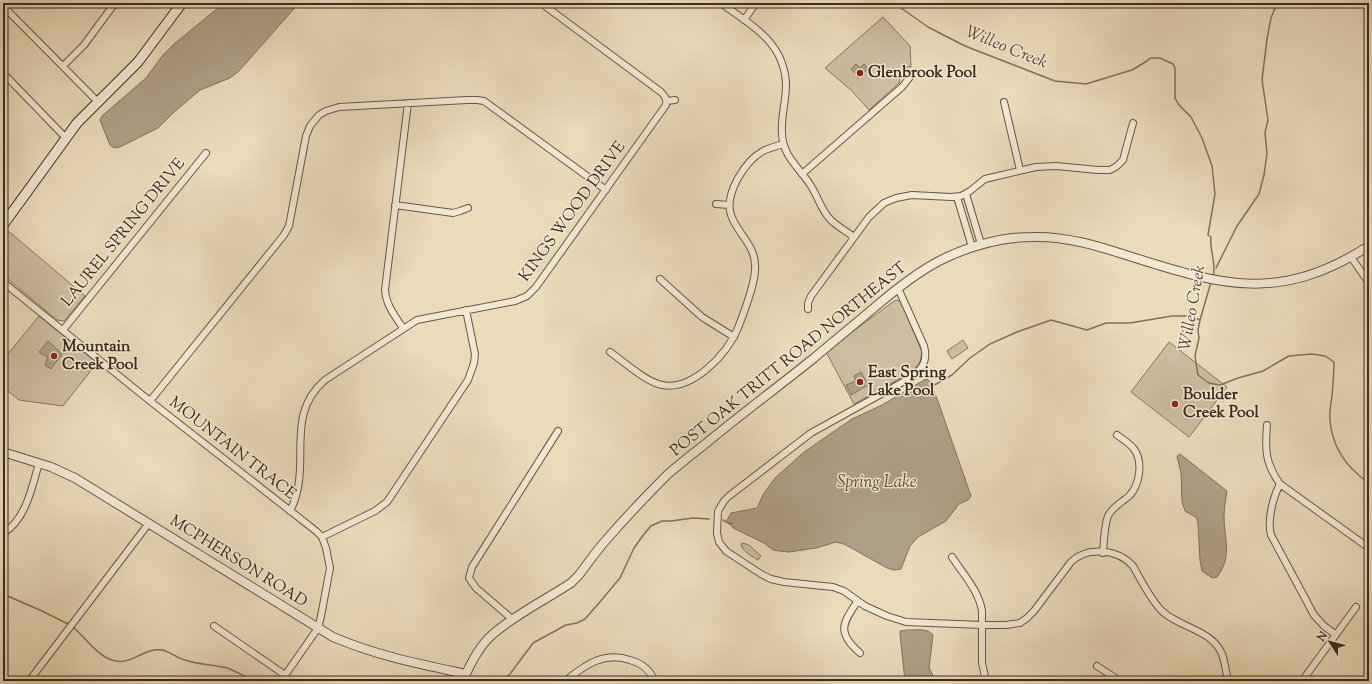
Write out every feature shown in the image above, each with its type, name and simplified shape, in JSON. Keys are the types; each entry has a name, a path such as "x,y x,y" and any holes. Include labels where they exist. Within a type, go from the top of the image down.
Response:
{"main road":[{"path":"3,225 65,137 97,101 138,62 182,3"}],"street":[{"path":"63,66 84,45 115,3"},
{"path":"541,3 661,92 667,101 675,100"},
{"path":"721,3 765,37 772,46 783,67 786,81 787,91 781,128 783,144 789,159 811,185 829,218 854,237"},
{"path":"744,20 756,3"},
{"path":"3,6 97,101"},
{"path":"3,73 65,137"},
{"path":"802,174 902,87 910,77"},
{"path":"150,401 284,235 290,222 306,136 314,120 332,108 467,100 484,102 606,190"},
{"name":"KINGS WOOD DRIVE","path":"290,511 297,498 300,477 301,422 303,411 311,394 325,380 417,320 514,301 527,296 536,287 606,190 664,109 667,101"},
{"path":"1004,102 1020,170"},
{"path":"403,328 389,307 385,290 394,205 408,103"},
{"path":"808,309 808,302 811,296 869,217 890,200 912,195 957,197 966,194 985,179 1036,167 1056,166 1110,170 1123,160 1133,123"},
{"path":"610,352 651,380 662,385 685,383 701,373 722,354 734,337 744,312 754,276 755,263 750,246 733,220 728,205 734,185 751,161 763,151 783,144"},
{"name":"LAUREL SPRING DRIVE","path":"63,330 206,153"},
{"path":"966,194 981,244"},
{"path":"957,197 972,247"},
{"path":"716,204 728,205"},
{"path":"394,205 454,213 468,208"},
{"name":"POST OAK TRITT ROAD NORTHEAST","path":"464,678 479,651 493,634 512,620 571,583 624,519 671,472 898,288 932,265 981,244 1030,237 1064,239 1096,246 1211,280 1241,284 1267,284 1303,277 1326,269 1351,257 1369,246"},
{"path":"1351,257 1369,283"},
{"path":"660,279 702,317 734,337"},
{"name":"MOUNTAIN TRACE","path":"3,282 322,537"},
{"path":"898,288 922,339 927,354 926,360 919,371 912,377 811,433 729,496 718,511 717,538 722,547 732,555 771,579 784,582 833,586 844,591 857,602 874,611 906,622 982,625 1012,624 1024,621 1074,559 1088,553 1103,552 1117,555 1128,561 1157,606 1164,613 1208,637 1217,644 1222,655 1228,681"},
{"path":"281,681 318,628 330,568 329,557 322,537 375,511 387,502 468,380 474,363 474,354 466,310"},
{"path":"1267,424 1266,456 1270,469 1280,484 1369,548"},
{"path":"469,578 472,567 558,431"},
{"path":"1103,552 1108,517 1115,507 1132,493 1138,479 1137,455 1132,447 1117,435"},
{"name":"MCPHERSON ROAD","path":"3,452 39,463 76,478 333,637 374,653 464,678"},
{"path":"3,533 13,526 22,512 39,463"},
{"path":"1280,484 1276,494 1270,523 1271,535 1314,614 1324,626 1336,635"},
{"path":"29,681 149,523"},
{"path":"952,558 979,598 982,611 982,664 986,681"},
{"path":"462,578 469,578"},
{"path":"469,578 476,588 512,620"},
{"path":"857,602 847,616 844,624 844,630 848,641 860,653"},
{"path":"1302,681 1356,607"},
{"path":"214,626 286,675"},
{"path":"565,681 589,664 600,659 616,656 635,661 648,671 655,681"},
{"path":"1096,666 1120,681"},
{"path":"3,678 7,681"}],"shaded area":[{"path":"883,17 910,46 911,67 902,69 899,83 869,110 851,90 825,68"},
{"path":"6,229 85,296 64,321 57,320 3,275 3,234"},
{"path":"897,300 901,302 922,352 920,362 912,372 854,404 826,352"},
{"path":"39,316 97,363 63,406 19,400 3,387 3,360"},
{"path":"963,340 968,348 952,359 947,351"},
{"path":"1169,342 1227,387 1189,437 1131,392"},
{"path":"742,543 749,545 761,556 758,560 744,550 741,545"}],"water":[{"path":"224,3 299,3 239,71 230,78 200,90 158,128 120,147 114,148 110,145 100,120 102,116 146,78 163,55 174,44"},
{"name":"Glenbrook Pool","path":"856,64 860,68 864,64 868,69 858,78 851,69"},
{"name":"Mountain Creek Pool","path":"48,341 62,354 51,369 45,365 48,357 39,352"},
{"name":"East Spring Lake Pool","path":"861,372 868,385 851,395 846,385 856,381 854,376"},
{"name":"Spring Lake","path":"927,379 931,383 971,496 968,500 959,504 946,521 918,537 910,546 901,569 894,570 887,568 844,544 836,542 816,548 789,552 773,550 764,543 733,528 727,520 731,513 757,508 764,493 775,478 804,452 852,419 882,405"},
{"path":"1180,454 1227,491 1224,516 1226,555 1225,562 1217,577 1212,578 1202,571 1197,518 1185,511 1182,502 1181,473 1177,456"},
{"path":"925,630 933,635 929,668 936,681 905,681 900,631"}],"waterway":[{"name":"Willeo Creek","path":"894,3 928,27 965,46 1055,81 1086,84 1132,70 1150,58 1160,58 1173,64 1175,68 1175,98 1179,105 1191,117 1202,138 1212,166 1215,194 1208,235 1211,237 1214,267 1213,277"},
{"path":"1216,268 1237,226 1259,194 1264,175 1267,153 1265,133 1268,120 1262,80 1271,18 1277,3"},
{"name":"Willeo Creek","path":"1211,282 1198,330 1199,338 1195,356 1198,375 1209,383 1220,385 1263,371 1289,356 1312,354 1325,356 1334,362 1330,420 1331,430 1337,448 1354,471 1369,483"},
{"path":"931,387 952,375 970,358 990,344 1017,332 1051,320 1087,330 1106,323 1130,323 1172,316 1189,316 1200,320"},
{"path":"500,681 510,674 533,643 566,625 577,623 585,619 620,578 634,548 651,526 662,521 693,518 709,519"},
{"path":"723,520 730,524 732,523"},
{"path":"3,594 70,625"},
{"path":"73,627 97,652 115,661 129,660 148,652 162,650 190,662 227,668 258,681"}],"place":[{"name":"Glenbrook Pool","path":"860,73"},
{"name":"Mountain Creek Pool","path":"54,356"},
{"name":"East Spring Lake Pool","path":"860,382"},
{"name":"Boulder Creek Pool","path":"1175,404"}]}
